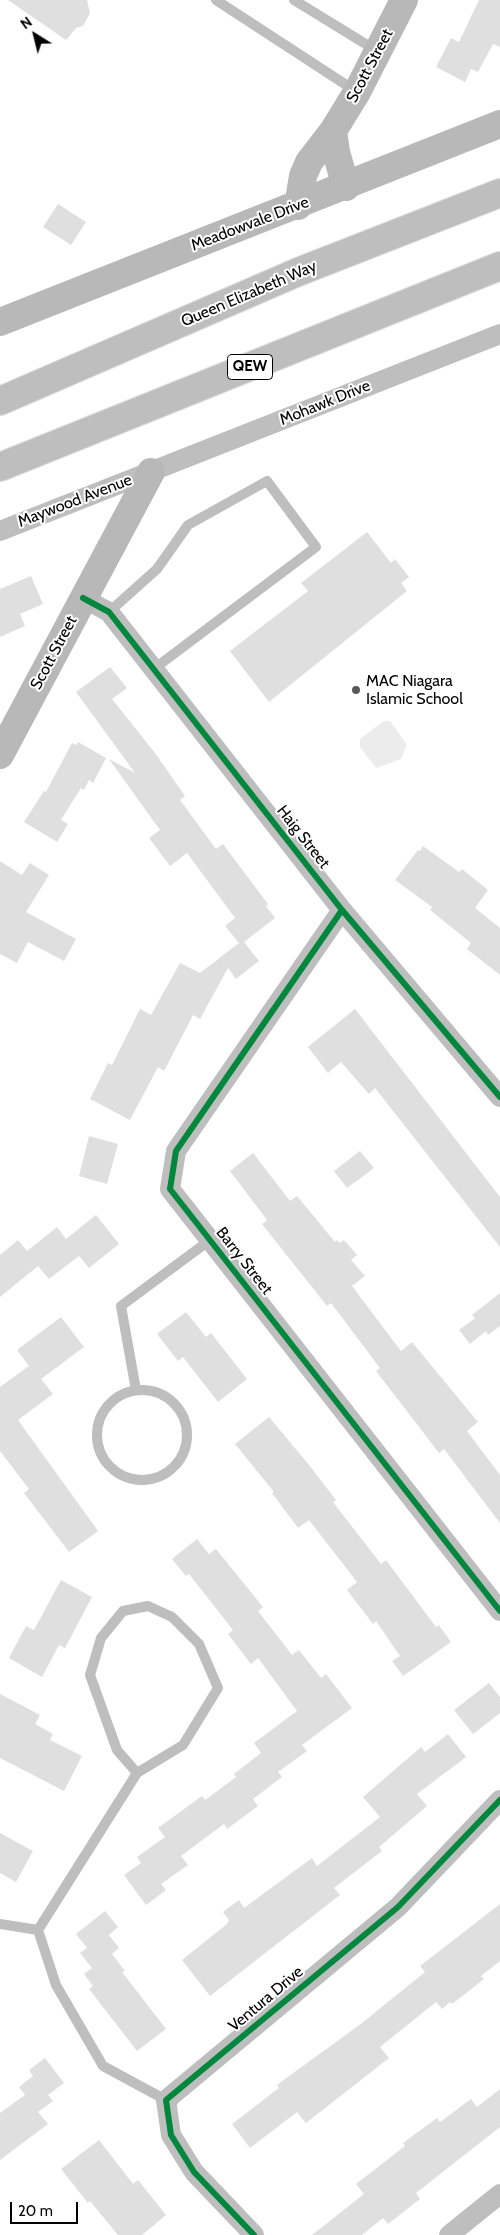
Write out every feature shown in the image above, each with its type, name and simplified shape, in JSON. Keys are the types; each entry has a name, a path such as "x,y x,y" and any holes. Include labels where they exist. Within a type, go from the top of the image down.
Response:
{"highway":[{"name":"Queen Elizabeth Way","path":"0,401 298,272 500,193"},
{"name":"QEW","path":"0,467 500,266"}],"street":[{"name":"Scott Street","path":"298,206 303,176 309,162 333,130 357,92 404,0"},
{"name":"Meadowvale Drive","path":"0,322 298,206 500,124"},
{"path":"333,130 336,152 346,186"},
{"name":"Mohawk Drive","path":"151,472 500,334"},
{"name":"Scott Street","path":"0,755 151,472"},
{"name":"Maywood Avenue","path":"0,530 151,472"},
{"name":"Haig Street","path":"83,598 109,612 155,668 342,910 500,1097"},
{"name":"Barry Street","path":"342,910 176,1151 170,1189 500,1611"},
{"name":"Ventura Drive","path":"166,2100 398,1907 500,1800"},
{"path":"166,2100 171,2135 194,2172 254,2235"},
{"path":"449,2235 500,2194"}],"lane":[{"path":"216,0 357,92"},
{"path":"294,0 378,52"},
{"path":"109,612 157,569 188,525 267,481 316,547 155,668"},
{"path":"136,1390 121,1306 210,1240"},
{"path":"136,1390 158,1393 176,1404 184,1416 187,1431 186,1446 181,1459 171,1470 158,1477 144,1480 130,1479 116,1472 105,1461 98,1447 97,1432 100,1417 109,1404 121,1395 136,1390"},
{"path":"38,1930 137,1773 183,1745 218,1688 199,1644 172,1617 148,1606 123,1611 101,1638 90,1675 117,1750 137,1773"},
{"path":"0,1924 38,1930"},
{"path":"38,1930 56,1985 103,2066 166,2100"}],"shaded area":[{"path":"384,721 390,721 407,745 401,759 376,768 360,747 360,739"}],"building":[{"path":"8,0 87,0 90,13 83,26 76,28 66,40"},
{"path":"479,0 500,0 500,47 493,44 478,72 471,69 465,82 436,67 451,38 459,42"},
{"path":"58,204 86,222 71,245 43,227"},
{"path":"367,532 391,563 395,559 409,577 401,583 407,591 269,702 230,651 308,591 301,583"},
{"path":"31,576 43,604 20,614 25,626 0,637 0,589"},
{"path":"110,667 127,688 112,699 155,753 185,796 180,800 216,849 223,844 268,904 266,906 275,918 244,942 259,961 236,979 228,968 200,1019 193,1015 164,1071 158,1067 130,1120 90,1099 108,1063 112,1065 140,1009 151,1015 180,963 200,973 239,943 225,926 235,918 187,853 170,866 149,838 160,830 109,759 135,773 76,692"},
{"path":"78,742 106,758 93,783 89,780 84,790 81,788 61,820 68,824 57,842 24,822 44,791 46,792 72,743 76,745"},
{"path":"423,846 459,872 462,869 488,890 475,908 500,928 500,975 467,949 471,943 430,910 432,907 395,880"},
{"path":"0,861 22,875 30,863 49,875 26,912 76,939 64,961 28,942 17,963 0,954"},
{"path":"355,1009 500,1197 500,1247 375,1088 369,1094 341,1062 328,1073 308,1047"},
{"path":"89,1136 118,1144 107,1184 79,1176"},
{"path":"360,1151 374,1168 347,1188 334,1171"},
{"path":"253,1153 290,1201 297,1196 335,1242 337,1240 340,1243 344,1240 357,1255 351,1260 365,1276 352,1286 401,1351 412,1342 478,1422 467,1431 500,1475 500,1523 444,1449 439,1453 376,1371 380,1368 331,1303 327,1306 262,1224 267,1220 230,1171"},
{"path":"96,1215 119,1244 89,1268 79,1256 49,1279 38,1266 0,1297 0,1255 18,1240 27,1251 57,1227 66,1239"},
{"path":"500,1293 500,1326 488,1335 486,1331 470,1344 459,1330 475,1318 472,1315"},
{"path":"186,1312 206,1337 211,1333 247,1379 218,1402 183,1357 178,1361 157,1334"},
{"path":"61,1317 84,1347 41,1379 53,1394 18,1420 98,1531 69,1552 24,1493 29,1489 0,1451 0,1387 29,1366 17,1350"},
{"path":"269,1417 336,1500 333,1502 381,1564 386,1560 436,1627 439,1625 451,1642 403,1676 392,1661 400,1656 376,1621 373,1624 347,1590 357,1582 309,1520 298,1528 272,1493 274,1492 235,1444"},
{"path":"197,1539 209,1554 216,1549 263,1607 258,1611 292,1655 299,1650 321,1678 326,1674 352,1708 302,1745 307,1751 278,1772 282,1777 253,1799 258,1806 227,1829 224,1824 181,1856 188,1865 161,1884 166,1890 146,1905 124,1875 141,1863 137,1857 165,1837 158,1828 202,1796 205,1800 236,1777 234,1774 261,1753 254,1743 297,1711 258,1658 251,1664 228,1634 233,1630 189,1574 186,1576 172,1559"},
{"path":"61,1580 92,1597 65,1648 59,1645 42,1677 9,1658 26,1626 34,1630"},
{"path":"489,1683 500,1697 500,1713 473,1734 454,1710"},
{"path":"0,1694 40,1715 35,1724 53,1734 50,1740 82,1756 64,1791 0,1758"},
{"path":"448,1734 466,1757 417,1794 427,1806 379,1847 382,1851 334,1888 340,1895 210,1996 182,1960 227,1924 229,1920 223,1912 239,1900 244,1908 312,1858 317,1866 380,1817 363,1797 421,1747 425,1752"},
{"path":"0,1833 33,1851 16,1882 0,1873"},
{"path":"500,1904 500,1961 481,1976 484,1979 452,2004 450,2002 442,2009 436,2002 380,2047 389,2058 306,2123 297,2112 250,2148 232,2124 279,2088 277,2085 362,2023 425,1972 420,1966"},
{"path":"105,1911 118,1927 109,1935 119,1948 112,1954 125,1971 122,1972 166,2029 137,2051 89,1989 93,1986 84,1974 92,1968 80,1953 87,1948 76,1934"},
{"path":"45,2058 64,2083 48,2095 53,2101 38,2112 48,2124 0,2160 0,2113 25,2095 19,2087 33,2076 29,2070"},
{"path":"500,2089 500,2127 416,2193 420,2199 388,2224 383,2218 362,2235 312,2235 364,2194 356,2184 405,2146 403,2143 437,2118 440,2122 471,2099 477,2107"},
{"path":"99,2140 133,2184 138,2180 166,2215 142,2235 118,2235 90,2201 88,2203 61,2169"}],"cycle path":[{"path":"83,598 109,612 342,910 500,1097"},
{"path":"342,910 176,1151 170,1189 500,1611"},
{"path":"254,2235 194,2172 171,2135 166,2100 398,1907 500,1800"}],"place":[{"name":"MAC Niagara Islamic School","path":"356,690"}]}
